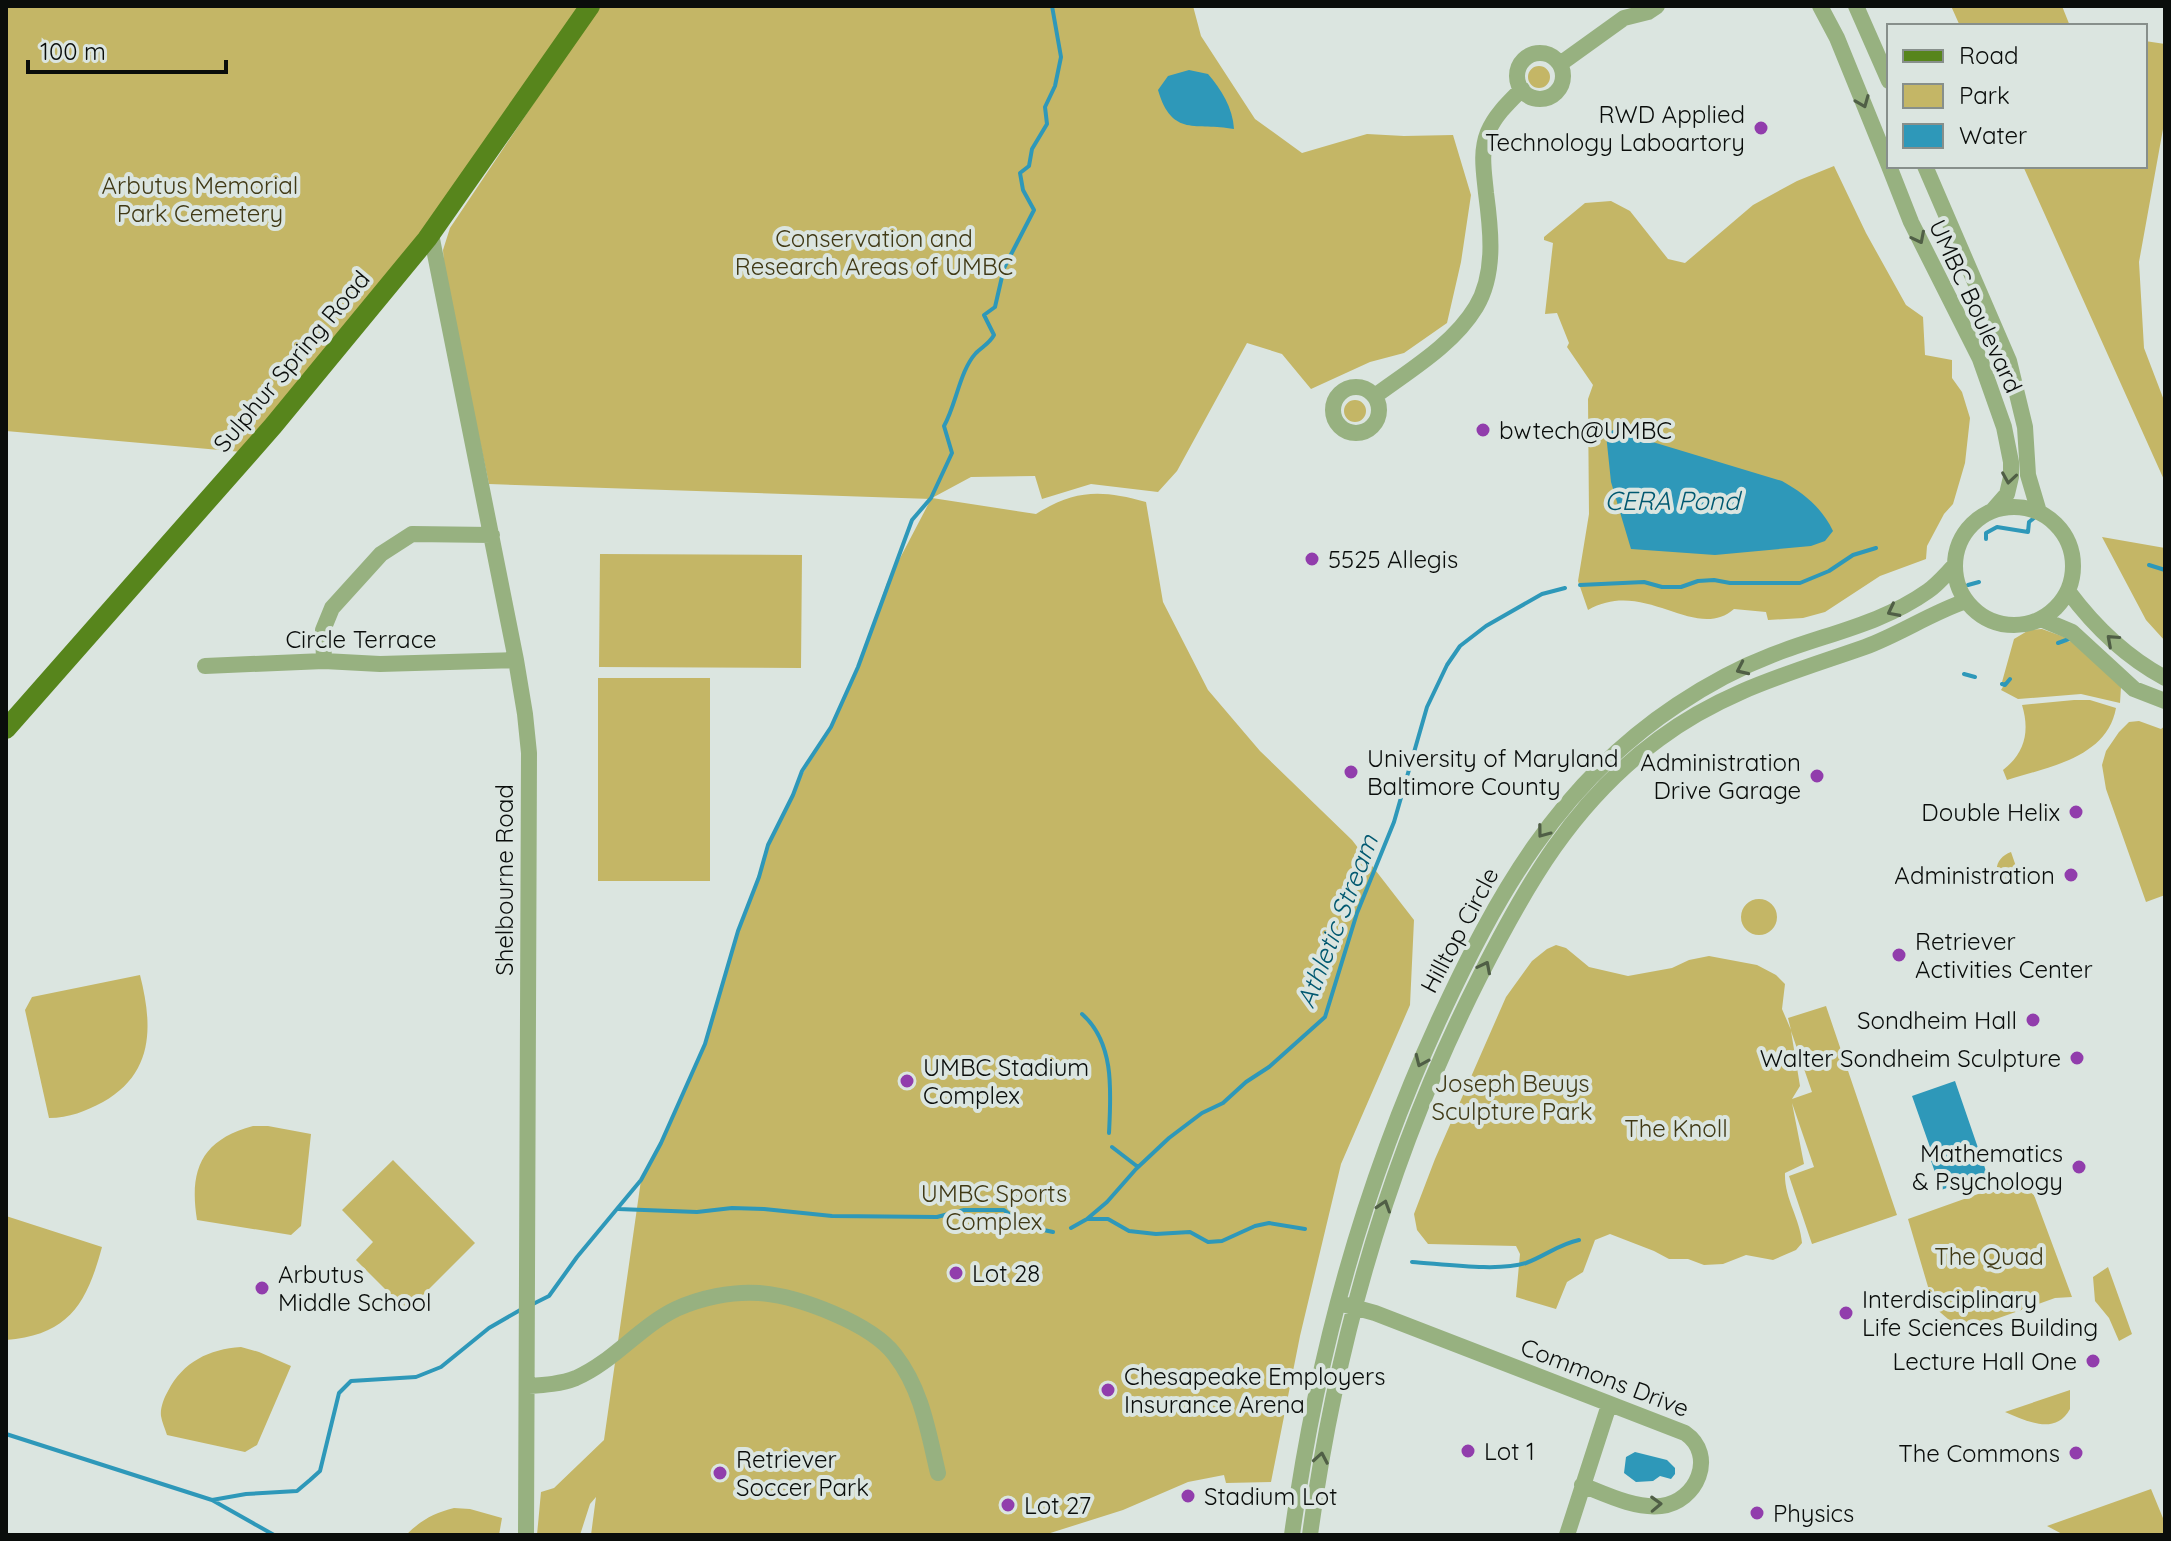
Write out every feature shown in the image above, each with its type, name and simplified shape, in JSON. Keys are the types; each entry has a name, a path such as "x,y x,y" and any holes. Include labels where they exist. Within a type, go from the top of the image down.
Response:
{"main road":[{"name":"Sulphur Spring Road","path":"6,729 273,426 431,234 590,6"}],"street":[{"path":"1560,64 1626,12 1648,12 1657,6"},
{"name":"UMBC Boulevard","path":"1820,6 1837,38 1887,161"},
{"path":"1856,6 1887,76"},
{"path":"1542,53 1560,64 1563,79 1556,92 1542,98 1527,94 1522,89 1519,68 1528,57 1542,53"},
{"path":"1375,396 1437,350 1466,322 1477,305 1488,282 1490,261 1482,161 1487,135 1496,117 1522,89"},
{"name":"UMBC Boulevard","path":"1890,168 1911,222 1980,359 2004,427 2011,477 2007,494 1993,510"},
{"name":"UMBC Boulevard","path":"1926,168 2009,361 2025,427 2028,475 2039,512"},
{"name":"Shelbourne Road","path":"431,234 525,714 529,785 526,1535"},
{"path":"2011,507 2039,512 2053,520 2070,546 2073,572 2068,591 2061,602 2041,619 2019,625 2004,624 1982,616 1966,601 1958,583 1955,565 1966,531 1993,510 2011,507"},
{"path":"324,661 323,630 326,619 332,608 381,554 412,534 492,535"},
{"name":"Hilltop Circle","path":"1310,1535 1345,1305 1380,1160 1427,1047 1495,908 1520,865 1560,809 1610,757 1676,705 1732,673 1772,655 1895,612 1931,589 1955,565"},
{"path":"2068,591 2098,627 2123,650 2165,678"},
{"name":"Hilltop Circle","path":"1292,1535 1311,1413 1345,1305 1399,1160 1453,1031 1535,874 1553,846 1621,769 1659,739 1725,698 1887,638 1933,613 1966,601"},
{"path":"2041,619 2072,632 2134,689 2165,701"},
{"name":"Circle Terrace","path":"205,666 324,661 380,664 516,660"},
{"path":"528,1386 575,1378 599,1365 647,1325 678,1309 731,1294 759,1293 824,1310 879,1338 893,1352 916,1388 938,1473"},
{"name":"Commons Drive","path":"1345,1305 1385,1317 1685,1433 1698,1446 1702,1460 1697,1481 1678,1501 1664,1506 1649,1507 1582,1485"},
{"path":"1567,1535 1609,1405"}],"green space":[{"name":"Arbutus Memorial Park Cemetery","path":"6,6 580,6 432,220 242,452 6,431"},
{"path":"599,6 1193,6 1201,36 1255,119 1302,153 1367,134 1453,135 1471,195 1461,262 1447,323 1404,353 1370,362 1311,389 1282,354 1247,343 1177,471 1158,492 1091,484 1042,499 1035,476 971,477 932,498 1036,514 1064,500 1090,494 1116,495 1146,502 1163,602 1208,690 1260,751 1352,840 1414,920 1410,1005 1341,1164 1300,1336 1271,1482 1226,1483 1224,1475 1188,1482 1123,1510 1044,1535 591,1535 596,1497 590,1504 580,1535 537,1535 541,1492 554,1488 604,1440 641,1180 676,1112 705,1044 768,845 797,783 831,727 854,676 887,583 931,499 489,484 445,279 443,250 450,228"},
{"path":"1951,6 2062,6 2069,24 1959,24"},
{"path":"2147,41 2165,44 2165,118 2139,262 2144,348 2165,403 2165,482 2024,168 2147,168"},
{"path":"1539,66 1547,69 1550,77 1547,85 1539,88 1531,85 1528,77 1531,69"},
{"path":"1834,166 1866,233 1906,305 1923,317 1925,355 1952,360 1952,378 1962,392 1970,418 1965,463 1953,504 1927,546 1926,559 1880,576 1825,612 1803,618 1768,620 1766,612 1734,609 1719,617 1703,619 1629,601 1609,602 1588,610 1578,581 1589,514 1588,399 1593,385 1567,347 1569,343 1557,313 1545,314 1553,243 1544,240 1544,237 1585,203 1611,201 1630,211 1668,259 1685,263 1753,205 1797,181"},
{"path":"1355,400 1363,403 1366,411 1363,419 1355,422 1347,419 1344,411 1347,403"},
{"path":"2102,537 2165,548 2165,641 2146,620"},
{"path":"600,554 802,555 801,668 599,667"},
{"path":"2042,629 2067,638 2061,643 2071,641 2121,687 2120,703 2081,694 2018,699 2001,690 2014,639 2029,630"},
{"path":"598,678 710,678 710,881 598,881"},
{"path":"2090,700 2116,708 2101,739 2074,758 2007,780 2003,770 2024,741 2026,724 2022,705"},
{"path":"2139,721 2161,729 2165,726 2165,895 2146,902 2106,789 2102,765 2106,751 2119,732 2129,722"},
{"path":"2011,852 2020,878 2004,882 1998,874 1997,865 2002,857"},
{"path":"1759,899 1771,905 1777,917 1771,929 1759,935 1747,929 1741,917 1747,905"},
{"name":"The Knoll","path":"1556,945 1566,948 1589,967 1628,976 1672,968 1709,956 1757,965 1785,984 1782,1009 1791,1030 1788,1018 1826,1006 1897,1215 1812,1244 1789,1176 1814,1167 1792,1103 1804,1164 1785,1173 1785,1182 1802,1243 1796,1250 1773,1260 1746,1255 1723,1264 1704,1265 1688,1259 1669,1259 1610,1234 1595,1240 1583,1272 1567,1282 1556,1309 1516,1297 1520,1254 1516,1246 1428,1244 1417,1230 1414,1214 1435,1159 1506,997 1532,961","holes":["1791,1031 1812,1092 1792,1099 1800,1086"]},
{"path":"140,975 147,1012 146,1047 141,1063 120,1090 103,1102 84,1111 49,1118 25,1010 32,997"},
{"path":"253,1126 311,1134 301,1226 291,1235 197,1220 195,1186 202,1160 221,1140"},
{"path":"393,1160 475,1243 407,1311 356,1260 373,1242 342,1210"},
{"name":"The Quad","path":"2009,1183 2019,1184 2034,1195 2072,1297 2055,1298 1962,1331 1934,1307 1908,1219"},
{"path":"6,1216 102,1247 90,1284 72,1313 45,1331 6,1340"},
{"path":"2108,1267 2132,1334 2119,1341 2109,1318 2095,1301 2093,1277"},
{"path":"241,1347 291,1366 257,1445 245,1452 167,1435 161,1416 162,1406 181,1372 208,1354"},
{"path":"2070,1390 2070,1409 2057,1422 2040,1424 2005,1412"},
{"path":"2151,1489 2165,1523 2165,1535 2064,1535 2047,1526"},
{"path":"454,1508 502,1518 499,1535 406,1535 428,1518"}],"water":[{"path":"1189,70 1208,74 1213,80 1229,106 1234,129 1187,125 1170,115 1158,90 1168,76"},
{"name":"CERA Pond","path":"1613,430 1782,481 1812,502 1833,531 1825,541 1811,546 1715,555 1631,549 1611,482 1606,434"},
{"path":"1955,1081 1987,1174 1941,1190 1912,1096"},
{"path":"1635,1452 1667,1460 1675,1468 1675,1474 1671,1479 1660,1476 1653,1481 1636,1482 1624,1473 1626,1457"}],"waterway":[{"path":"533,1304 549,1296 641,1180 661,1143 705,1044 738,931 768,845 802,771 831,727 858,667 912,520 931,498 952,453 944,426 971,360 994,335 984,315 995,307 1004,268 1034,210 1023,190 1020,173 1029,166 1032,149 1047,124 1045,107 1055,86 1061,57 1052,6"},
{"path":"1986,539 1986,533 1997,527 2028,532 2029,522 2034,518"},
{"path":"1580,585 1644,582 1662,587 1681,587 1714,580 1730,583 1800,583 1829,571 1853,555 1876,548"},
{"path":"2149,565 2165,570"},
{"path":"1968,585 1979,582"},
{"name":"Athletic Stream","path":"1071,1228 1107,1202 1169,1138 1202,1113 1223,1103 1325,1017 1357,913 1394,822 1427,707 1447,665 1460,646 1486,626 1542,594 1565,588"},
{"path":"2058,643 2069,639"},
{"path":"1964,674 1975,677"},
{"path":"2002,684 2005,685 2010,679"},
{"path":"1082,1014 1093,1026 1106,1054 1110,1085 1109,1133"},
{"path":"1112,1147 1138,1167"},
{"path":"618,1209 697,1212 732,1208 832,1216 937,1217 964,1210 1004,1210 1025,1226 1053,1232"},
{"path":"1087,1219 1108,1219 1129,1231 1156,1234 1190,1232 1208,1242 1222,1241 1269,1223 1305,1229"},
{"path":"1412,1262 1470,1267 1515,1266 1579,1240"},
{"path":"212,1500 297,1491 320,1471 339,1393 351,1381 416,1377 441,1367 489,1328 522,1309"},
{"path":"6,1434 212,1500 274,1535"}],"place":[{"name":"RWD Applied Technology Laboartory","path":"1761,128"},
{"name":"bwtech@UMBC","path":"1483,430"},
{"name":"5525 Allegis","path":"1312,559"},
{"name":"University of Maryland Baltimore County","path":"1351,772"},
{"name":"Administration Drive Garage","path":"1817,776"},
{"name":"Double Helix","path":"2076,812"},
{"name":"Administration","path":"2071,875"},
{"name":"Retriever Activities Center","path":"1899,955"},
{"name":"Sondheim Hall","path":"2033,1020"},
{"name":"Walter Sondheim Sculpture","path":"2077,1058"},
{"name":"UMBC Stadium Complex","path":"907,1081"},
{"name":"Mathematics & Psychology","path":"2079,1167"},
{"name":"Lot 28","path":"956,1273"},
{"name":"Arbutus Middle School","path":"262,1288"},
{"name":"Interdisciplinary Life Sciences Building","path":"1846,1313"},
{"name":"Lecture Hall One","path":"2093,1361"},
{"name":"Chesapeake Employers Insurance Arena","path":"1108,1390"},
{"name":"Lot 1","path":"1468,1451"},
{"name":"The Commons","path":"2076,1453"},
{"name":"Retriever Soccer Park","path":"720,1473"},
{"name":"Stadium Lot","path":"1188,1496"},
{"name":"Lot 27","path":"1008,1505"},
{"name":"Physics","path":"1757,1513"}],"park label":[{"name":"Conservation and Research Areas of UMBC","path":"874,252"},
{"name":"Joseph Beuys Sculpture Park","path":"1512,1097"},
{"name":"UMBC Sports Complex","path":"994,1207"}]}
